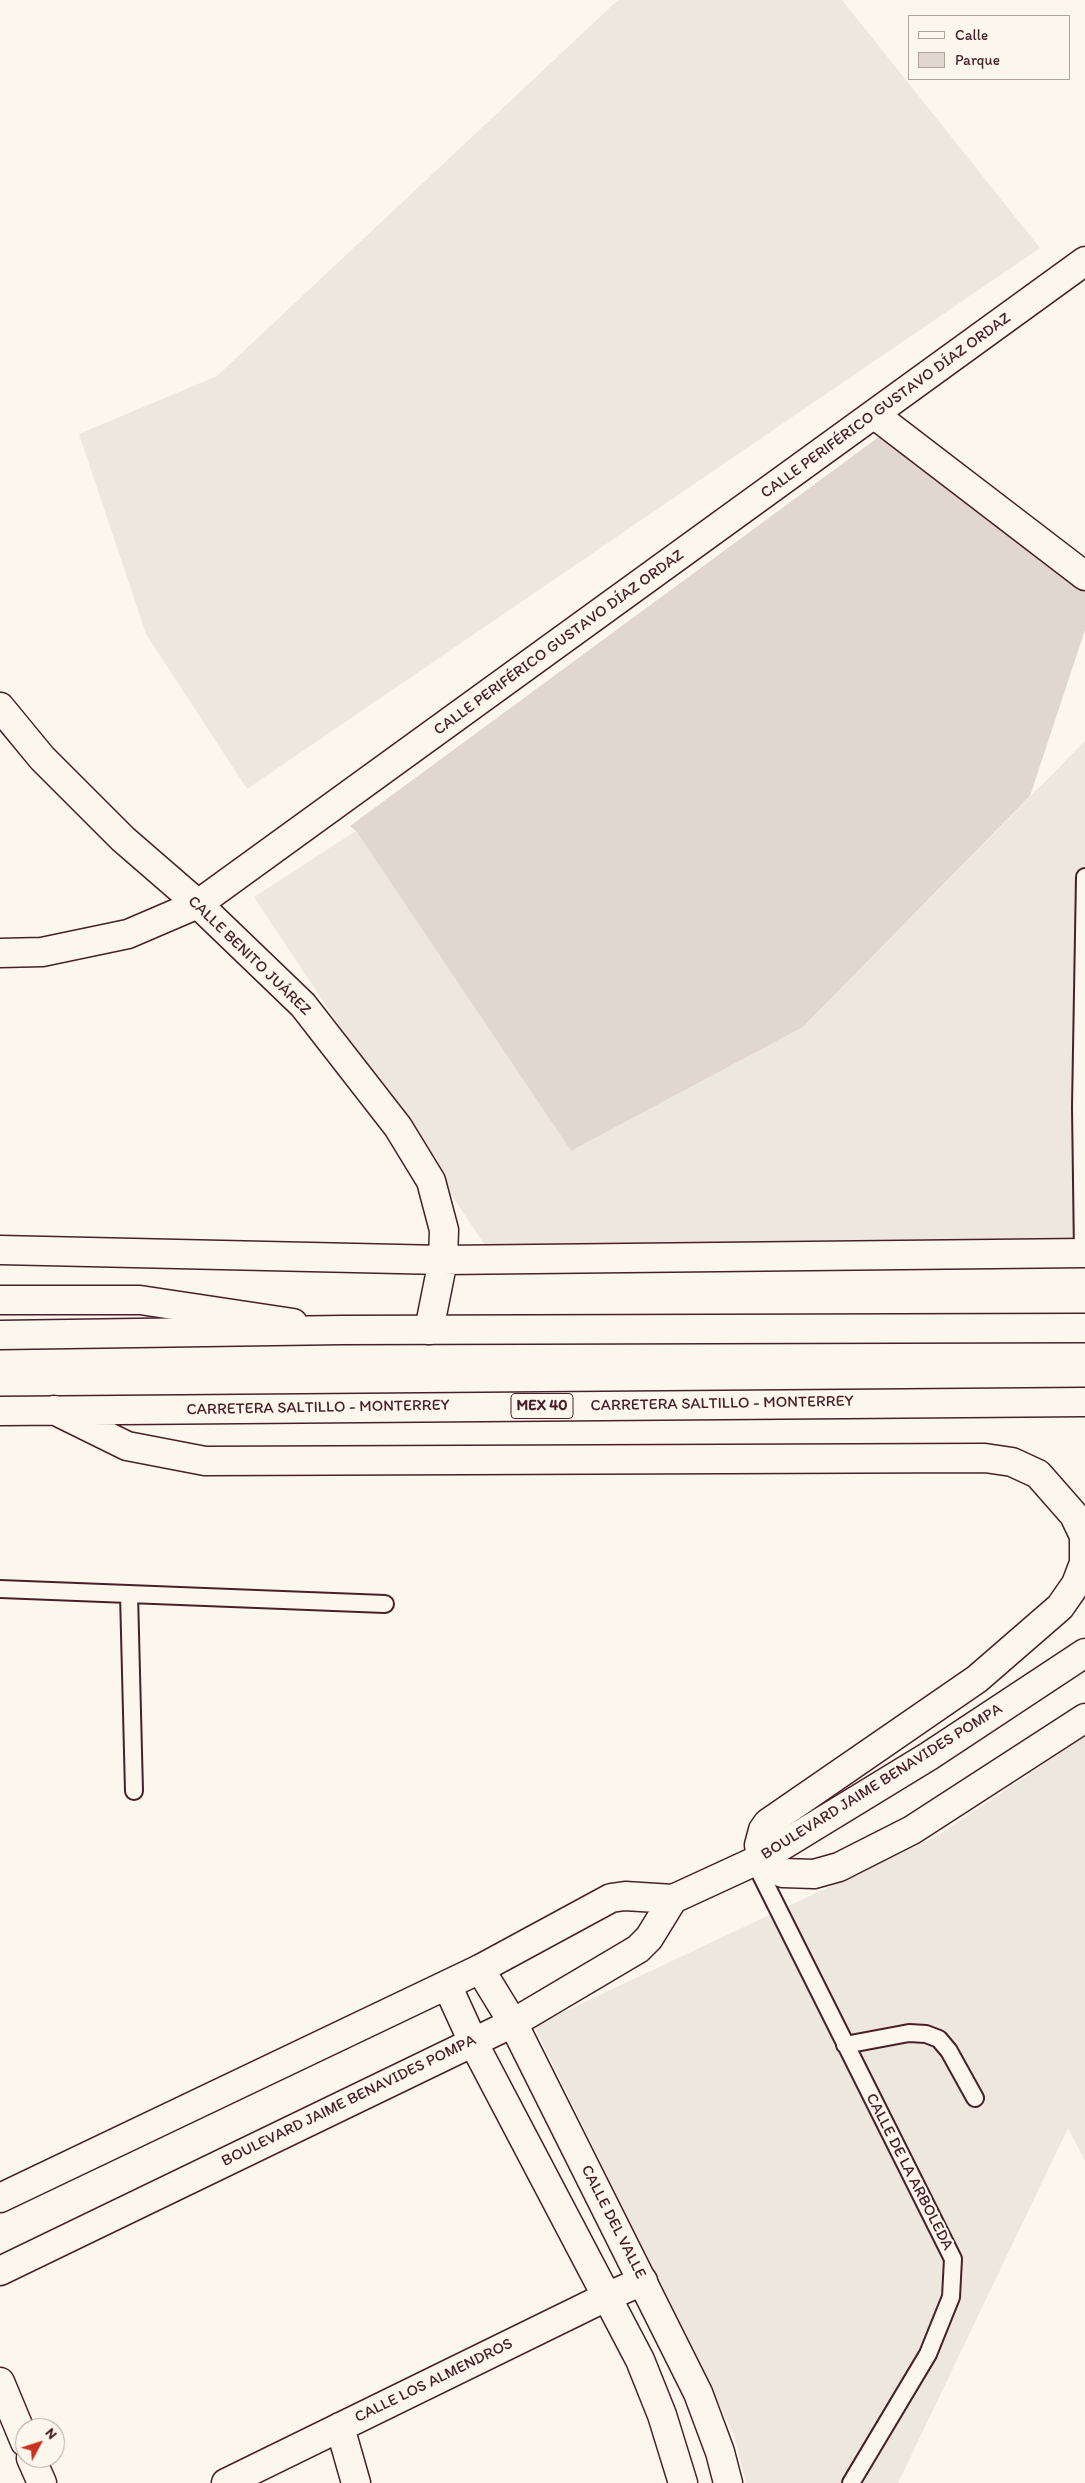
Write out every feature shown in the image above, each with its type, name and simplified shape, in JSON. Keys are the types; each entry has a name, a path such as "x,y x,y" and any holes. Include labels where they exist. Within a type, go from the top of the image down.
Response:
{"main road":[{"name":"CALLE PERIFÉRICO GUSTAVO DÍAZ ORDAZ","path":"0,953 42,952 128,934 198,904 1085,261"},
{"path":"875,415 1085,576"},
{"name":"CALLE BENITO JUÁREZ","path":"0,707 42,758 123,839 198,904 303,1005 398,1128 431,1182 444,1230 443,1260 428,1330"},
{"path":"0,1250 443,1260 1084,1253"},
{"path":"0,1300 140,1300 342,1330"},
{"path":"0,1335 342,1330 1085,1328"},
{"name":"CARRETERA SALTILLO - MONTERREY","path":"0,1411 1085,1402"},
{"path":"54,1410 127,1446 205,1461 985,1458 1012,1462 1038,1474 1074,1515 1084,1536 1084,1564 1076,1584 1060,1607 976,1679 897,1736 773,1818 763,1830 758,1859 773,1869 793,1874 814,1874 839,1867 912,1830 1085,1718"},
{"name":"BOULEVARD JAIME BENAVIDES POMPA","path":"0,2198 480,1968 610,1898 625,1896 674,1899 758,1859 929,1756 1085,1653"},
{"name":"BOULEVARD JAIME BENAVIDES POMPA","path":"0,2271 513,2022 638,1949 650,1938 674,1899"},
{"name":"CALLE DEL VALLE","path":"480,1968 513,2022 698,2393 728,2483"},
{"path":"447,1984 473,2042 640,2360 662,2415 683,2483"},
{"name":"CALLE LOS ALMENDROS","path":"226,2483 606,2297 643,2281"},
{"path":"0,2382 15,2418"},
{"path":"340,2427 356,2483"},
{"path":"35,2468 42,2483"}],"lane":[{"path":"1084,1253 1081,1106 1085,877"},
{"path":"0,1589 385,1604"},
{"path":"129,1594 134,1791"},
{"name":"CALLE DE LA ARBOLEDA","path":"758,1859 846,2045 953,2259 951,2296 928,2354 851,2483"},
{"path":"846,2045 910,2033 926,2034 939,2039 949,2051 975,2098"}],"shaded area":[{"path":"618,0 842,0 1040,248 247,789 146,634 79,434 217,376"},
{"path":"1085,741 1085,1247 500,1268 254,897 356,831 571,1151 803,1027"},
{"path":"1085,1736 1085,2161 1068,2128 898,2483 746,2483 734,2435 534,2026 939,1835"}],"green space":[{"path":"895,425 1085,592 1085,630 1030,796 803,1027 571,1151 356,831 350,826"}]}
